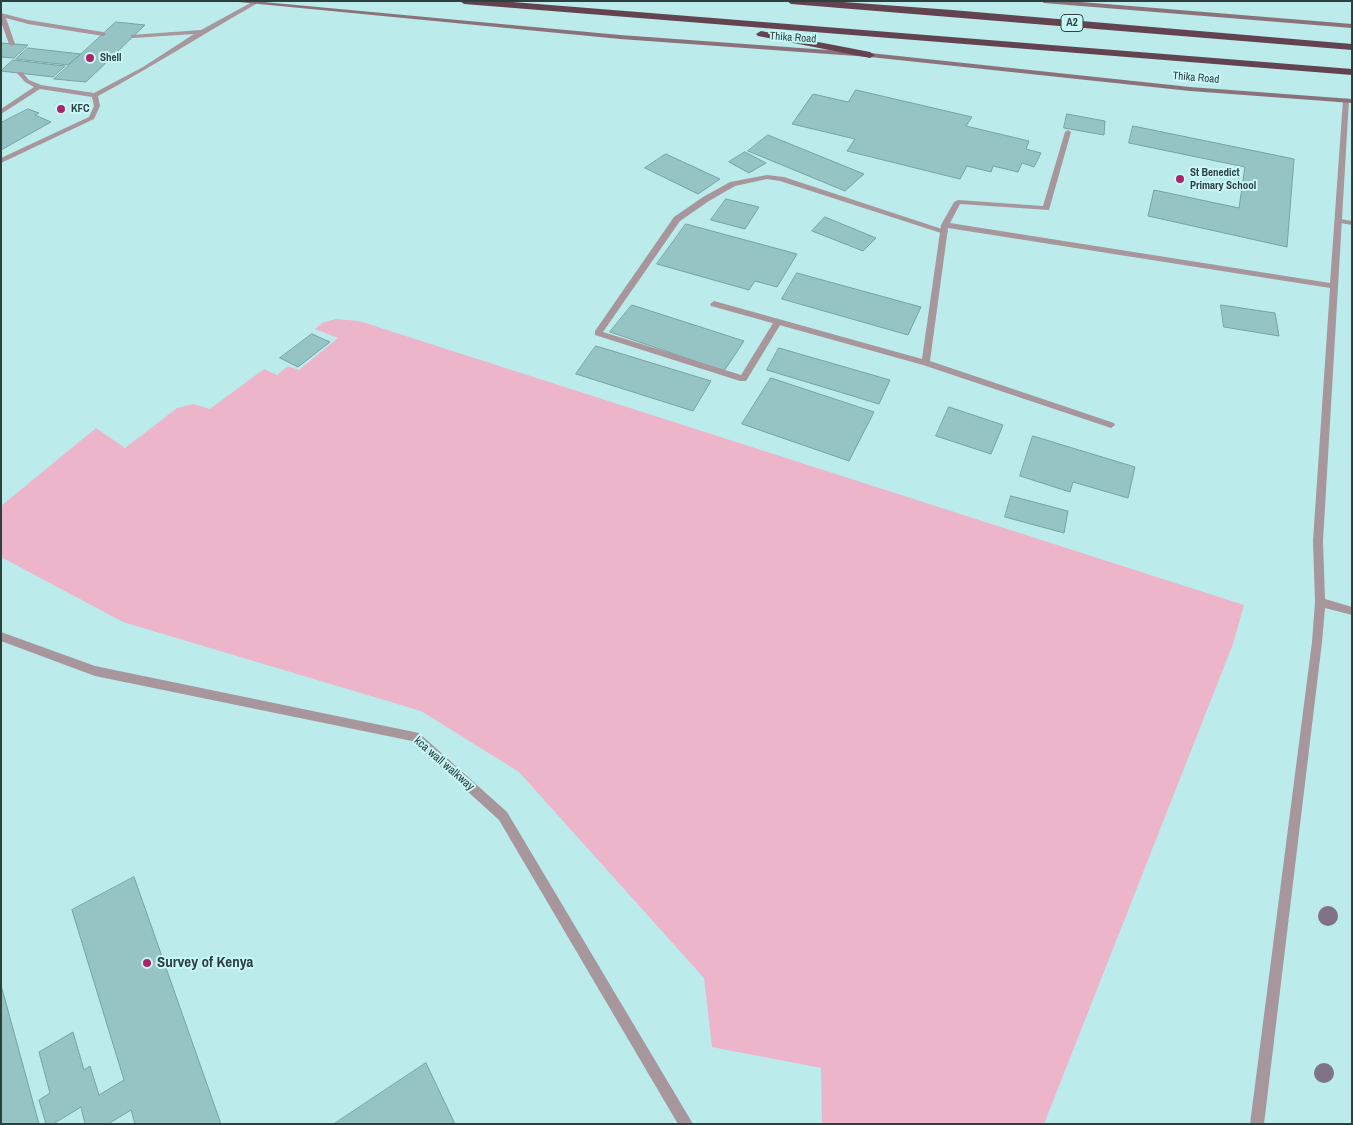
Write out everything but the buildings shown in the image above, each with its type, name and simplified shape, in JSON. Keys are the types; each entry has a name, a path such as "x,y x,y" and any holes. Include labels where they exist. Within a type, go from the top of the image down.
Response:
{"highway":[{"name":"Thika Road","path":"464,1 694,21 952,39 1352,72"},
{"name":"A2","path":"791,1 962,13 1352,47"},
{"path":"694,21 870,55"}],"main road":[{"name":"Thika Road","path":"231,1 620,37 870,55 1190,89 1349,101"},
{"path":"1044,1 1352,26"}],"street":[{"path":"20,73 27,82 39,87 95,94 145,68 202,32 254,3"},
{"path":"12,44 2,16 103,34"},
{"path":"133,36 202,32"},
{"path":"1,112 39,87"},
{"path":"1,161 92,118 97,106 95,94"},
{"path":"1257,1124 1317,642 1320,602 1318,541 1338,220 1349,101"},
{"path":"926,364 944,228 958,202 1046,208 1068,132"},
{"path":"778,322 743,379 598,333 677,219 706,199 733,184 768,178 781,179 944,228 1334,286"},
{"path":"1338,220 1352,223"},
{"path":"714,304 926,364 1111,425"},
{"path":"1320,602 1352,611"},
{"name":"kca wall walkway","path":"1,636 95,671 415,737 503,816 686,1124"}],"shaded area":[{"path":"336,319 359,321 1244,605 1233,644 1044,1124 822,1124 821,1068 712,1047 704,978 519,772 421,711 123,622 1,557 1,506 96,428 125,448 177,408 193,404 210,409 264,369 277,375 288,366 299,370 338,338 315,329 322,323"}],"place":[{"name":"Shell","path":"90,58"},
{"name":"KFC","path":"61,109"},
{"name":"St Benedict Primary School","path":"1180,179"},
{"name":"Survey of Kenya","path":"147,963"}]}
